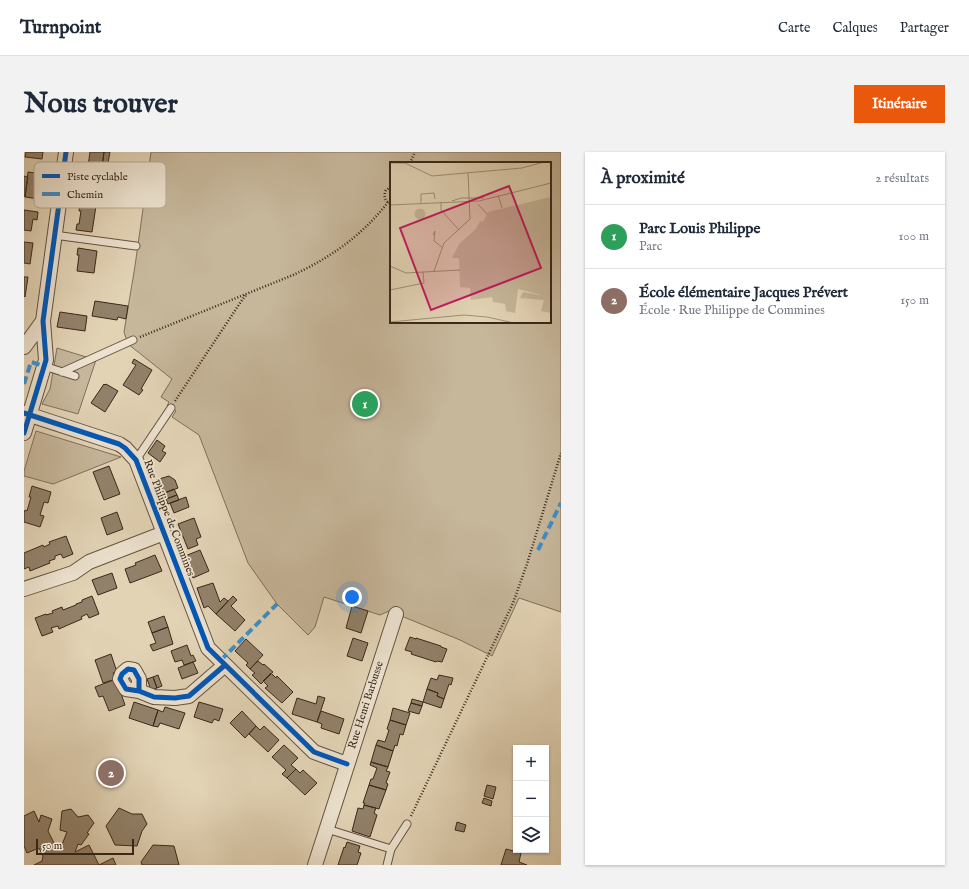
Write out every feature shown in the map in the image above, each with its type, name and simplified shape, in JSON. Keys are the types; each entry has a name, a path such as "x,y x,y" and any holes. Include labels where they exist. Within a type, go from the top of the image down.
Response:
{"street":[{"path":"65,162 66,152"},
{"path":"24,433 27,414 46,360 43,321 58,208"},
{"path":"24,346 43,321"},
{"name":"Rue Philippe de Commines","path":"27,414 119,444 136,460 208,648 314,752 347,764"},
{"path":"24,589 73,573 89,562 164,533"},
{"name":"Rue Henri Barbusse","path":"315,865 396,614"},
{"path":"140,691 154,696 175,698 190,696 225,665"}],"lane":[{"path":"54,235 136,246"},
{"path":"62,372 133,340"},
{"path":"44,366 75,376"},
{"path":"136,460 170,408"},
{"path":"387,865 391,849 407,824"},
{"path":"327,829 391,849"}],"path":[{"path":"410,162 415,152"},
{"path":"133,340 293,275 328,257 366,228 388,202 385,199 384,193 390,188"},
{"path":"170,408 242,300 249,292"},
{"path":"407,824 513,604 527,564 561,453"}],"shaded area":[{"path":"151,152 561,152 561,612 519,598 492,656 460,640 389,611 380,615 324,597 315,627 308,635 277,604 248,563 199,435 172,417 176,411 167,406 169,402 161,397 172,379 128,344 124,332 143,208 166,208 166,162 150,162"},
{"path":"57,348 96,360 78,414 42,404 50,389"},
{"path":"36,431 121,457 53,484 24,476 24,471"}],"building":[{"path":"26,152 43,152 42,159 25,157"},
{"path":"90,152 104,152 103,162 89,162"},
{"path":"104,152 110,152 108,162 103,162"},
{"path":"28,172 34,173 34,198 25,197"},
{"path":"24,176 28,177 25,197 24,196"},
{"path":"79,208 96,208 92,232 76,230 77,224 79,224 81,211 79,211"},
{"path":"24,210 38,212 37,220 33,219 31,231 24,230"},
{"path":"24,242 33,243 30,264 24,263"},
{"path":"78,248 97,251 94,273 77,271 79,255 77,255"},
{"path":"24,277 28,277 25,297 24,296"},
{"path":"95,301 128,306 126,319 118,317 117,320 92,316"},
{"path":"60,312 87,316 85,331 57,327"},
{"path":"134,359 152,370 141,389 143,390 139,395 123,385 136,365 132,363"},
{"path":"104,384 118,391 105,412 91,403"},
{"path":"157,440 165,446 162,451 166,453 160,462 148,453"},
{"path":"109,466 120,494 104,500 93,472"},
{"path":"169,476 175,480 178,488 162,494 156,480"},
{"path":"32,486 51,492 48,503 44,502 40,515 44,516 40,527 24,522 24,513 25,510 27,511"},
{"path":"174,489 177,495 166,499 164,493"},
{"path":"177,495 179,500 168,504 166,499"},
{"path":"186,497 189,507 174,513 170,503"},
{"path":"117,512 123,529 107,535 101,518"},
{"path":"194,518 201,537 196,539 198,545 188,549 178,524"},
{"path":"66,536 73,554 63,558 61,554 55,556 55,559 49,561 50,563 30,571 29,567 24,569 24,553 43,545 44,547 50,544 49,542"},
{"path":"200,550 209,571 193,578 185,556"},
{"path":"155,555 162,571 130,583 125,569 136,565 135,563"},
{"path":"112,573 117,588 98,595 92,580"},
{"path":"213,583 220,602 224,598 228,601 216,614 208,606 204,608 197,588"},
{"path":"92,596 99,614 89,618 87,614 81,617 82,619 59,629 58,626 51,628 53,632 42,636 35,618 53,613 52,611 62,607 63,610 76,605 82,602 82,600"},
{"path":"233,596 237,600 231,606 245,620 235,631 216,614"},
{"path":"352,606 368,611 361,633 346,628"},
{"path":"164,616 168,627 152,633 148,622"},
{"path":"168,627 173,644 153,651 150,645 156,643 152,633"},
{"path":"410,637 447,649 442,662 436,662 411,654 412,652 405,650"},
{"path":"353,638 368,643 362,661 347,656"},
{"path":"246,639 263,655 250,669 246,665 248,663 235,651"},
{"path":"187,645 191,656 193,655 196,661 184,665 182,660 175,662 171,651"},
{"path":"111,654 117,672 113,673 116,679 103,683 95,660"},
{"path":"258,661 273,672 261,684 252,675 255,673 250,669"},
{"path":"193,662 198,673 182,679 178,668"},
{"path":"271,673 276,678 277,676 293,692 282,703 265,688 268,686 263,681"},
{"path":"158,675 162,686 157,688 153,677"},
{"path":"439,675 453,678 451,685 449,684 444,699 437,696 438,693 427,689 431,678 437,680"},
{"path":"153,677 157,688 151,690 147,679"},
{"path":"116,679 125,705 109,711 103,696 99,697 95,687"},
{"path":"427,689 438,693 437,696 444,699 441,708 423,702"},
{"path":"318,696 325,698 317,722 292,714 297,698 316,704"},
{"path":"412,699 423,702 422,706 411,703"},
{"path":"134,702 158,710 153,726 129,718"},
{"path":"199,702 223,709 219,721 214,719 212,723 194,717"},
{"path":"411,703 422,706 419,714 408,711"},
{"path":"165,707 185,713 179,729 160,723 158,727 153,726 158,710 163,712"},
{"path":"393,708 410,713 406,725 390,720"},
{"path":"242,711 256,726 245,738 230,723"},
{"path":"321,711 344,719 339,734 321,728 322,724 317,722"},
{"path":"390,720 406,725 403,735 400,734 397,746 395,745 393,751 376,745 378,740 385,742 389,730 387,729"},
{"path":"256,726 260,730 264,726 279,740 268,752 249,734"},
{"path":"284,745 298,758 291,765 296,769 287,778 282,774 286,770 272,757"},
{"path":"376,745 393,751 388,767 371,762"},
{"path":"371,762 388,767 386,771 390,772 386,783 388,784 386,790 369,785 377,768 370,765"},
{"path":"296,769 300,773 303,770 317,783 305,795 287,778"},
{"path":"369,785 386,790 379,809 364,805 365,803 363,803"},
{"path":"487,785 496,787 493,799 484,796"},
{"path":"484,798 492,801 491,806 482,803"},
{"path":"364,805 376,808 374,813 377,815 370,837 352,831 358,808 363,809"},
{"path":"119,808 132,814 142,814 147,824 142,831 137,846 115,845 106,826"},
{"path":"71,809 78,817 88,815 94,823 87,833 89,834 81,845 78,844 75,852 89,845 99,865 34,865 42,861 43,856 39,848 27,853 24,846 24,816 34,811 39,822 41,815 52,819 48,831 55,845 61,847 67,832 60,830 62,811"},
{"path":"457,822 466,825 464,832 455,830"},
{"path":"347,842 360,846 358,852 361,853 357,865 338,865"},
{"path":"153,845 174,846 179,865 142,865 141,862"},
{"path":"506,849 513,851 513,853 521,853 519,862 527,865 501,865"},
{"path":"113,858 116,865 99,865"}],"marked path":[{"path":"24,384 31,362 44,366"},
{"path":"538,550 561,503"},
{"path":"221,660 277,604"}],"cycle path":[{"path":"65,162 66,152"},
{"path":"24,433 46,360 43,321 58,208"},
{"path":"24,413 119,444 125,448 136,460 208,648 314,752 347,764"},
{"path":"139,691 126,689 120,679 122,674 128,669 134,670 139,679 139,691 154,697 175,698 189,696 225,665"}],"place":[{"name":"Parc Louis Philippe","path":"365,404"},
{"name":"École élémentaire Jacques Prévert","path":"111,773"}]}
